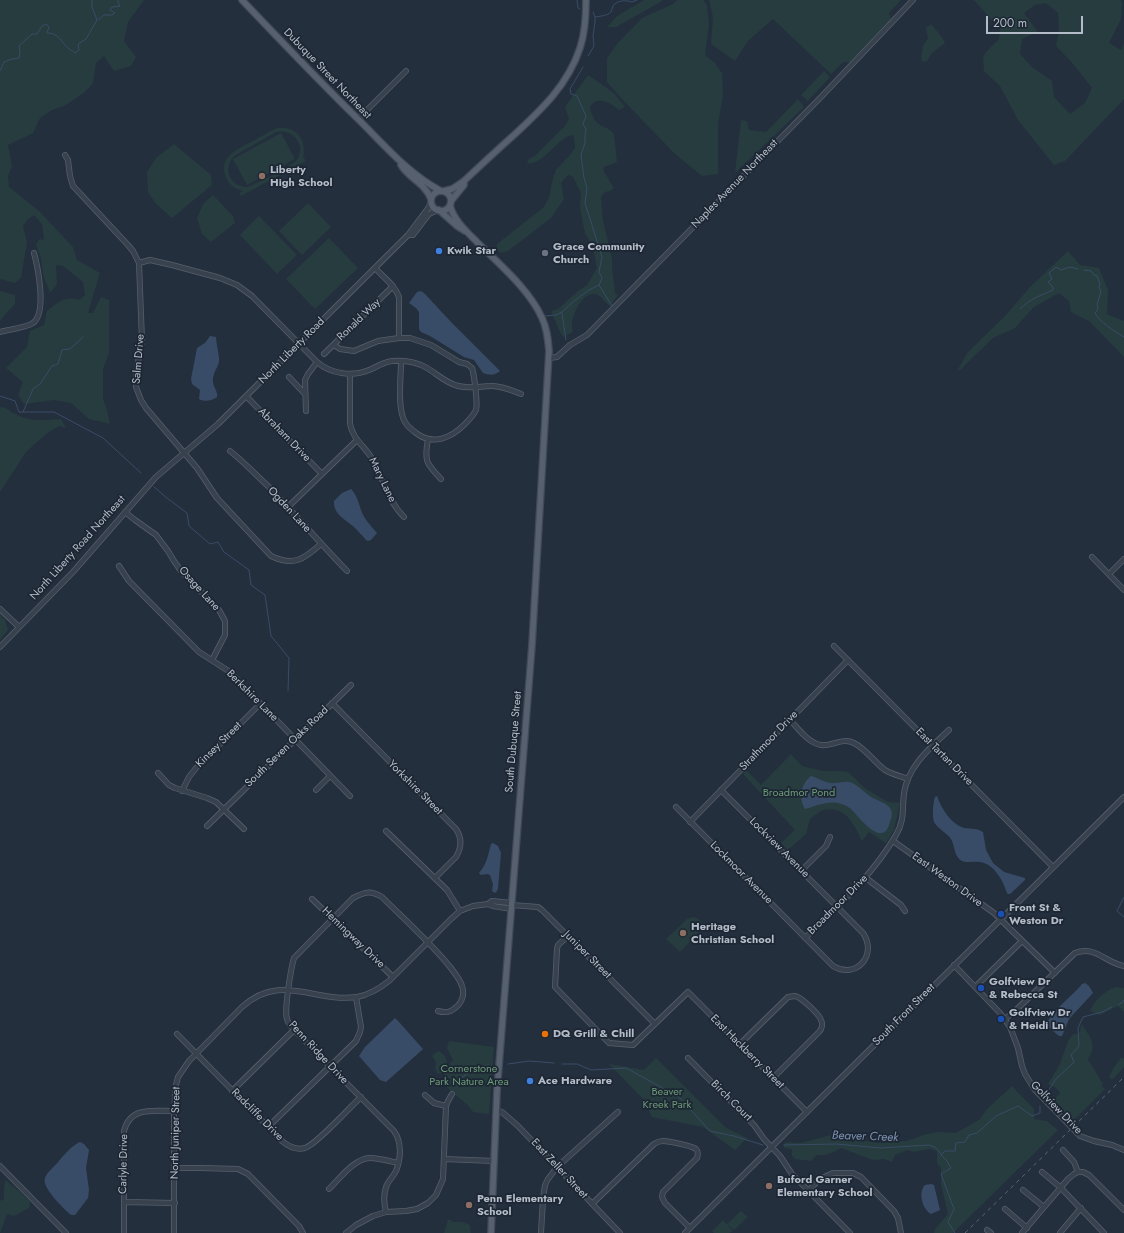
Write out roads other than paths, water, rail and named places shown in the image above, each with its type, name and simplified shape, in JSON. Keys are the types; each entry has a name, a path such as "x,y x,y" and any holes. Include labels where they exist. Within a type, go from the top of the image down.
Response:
{"main road":[{"name":"Dubuque Street Northeast","path":"242,0 399,161 429,184 443,191"},
{"path":"467,232 433,207 431,200 436,192 452,189 464,180 544,107 560,88 580,49 585,22 586,0"},
{"name":"Dubuque Street Northeast","path":"399,161 403,168 427,190 431,200"},
{"path":"438,210 446,209 464,185 464,180"},
{"path":"443,191 449,195 454,216 467,232 534,302 542,317 549,342 549,358"},
{"name":"South Dubuque Street","path":"491,1233 496,1110 532,645 549,358"}],"street":[{"name":"Naples Avenue Northeast","path":"549,358 557,357 570,345 587,335 822,96 914,0"},
{"path":"358,119 406,71"},
{"name":"Salm Drive","path":"65,155 68,160 70,176 74,186 128,245 139,263 142,341 136,373 136,387 146,408 169,436 185,452 217,498 272,556 280,560 300,560 321,544"},
{"name":"North Liberty Road","path":"172,463 218,424 408,235 430,207 431,200"},
{"name":"North Liberty Road","path":"408,235 413,234 429,214 438,210"},
{"path":"0,332 30,325 36,320 41,303 37,264 34,253"},
{"path":"139,263 150,260 220,278 237,285 252,296 317,362 328,369 350,374 367,371 386,363 410,362 427,368 446,381 457,386 475,388 492,386 501,387 521,394"},
{"path":"375,268 393,286 399,296 399,338"},
{"name":"Ronald Way","path":"324,354 393,286"},
{"path":"334,345 340,349 354,351 378,341 399,338 415,340 431,345 459,362 467,364 472,368 473,372 477,406 471,417 457,432 443,439 428,439 418,435 405,422 402,414 400,399 401,362"},
{"path":"306,411 306,380 308,374 317,362"},
{"name":"Mary Lane","path":"350,374 350,424 353,435 374,462 396,510 404,517"},
{"path":"289,376 306,394"},
{"name":"Abraham Drive","path":"246,396 322,474"},
{"path":"428,439 426,460 428,465 441,479"},
{"path":"288,507 357,440"},
{"name":"Ogden Lane","path":"230,451 242,460 288,507 347,571"},
{"name":"North Liberty Road Northeast","path":"0,647 73,572 151,482 172,463"},
{"name":"Osage Lane","path":"125,512 156,535 181,571 219,610 226,621 225,635 212,660"},
{"path":"1092,557 1124,590"},
{"path":"1109,574 1124,559"},
{"name":"Berkshire Lane","path":"119,566 129,581 199,652 230,672 350,796"},
{"path":"0,609 19,627"},
{"name":"East Tartan Drive","path":"834,646 1053,867"},
{"name":"Strathmoor Drive","path":"690,822 848,660"},
{"name":"South Seven Oaks Road","path":"207,826 351,685"},
{"name":"Yorkshire Street","path":"332,703 456,828 460,836 461,845 458,853 456,857 435,878"},
{"name":"Kinsey Street","path":"182,790 196,768 260,704"},
{"path":"790,720 816,744 822,746 843,741 854,743 884,769 908,779"},
{"name":"Broadmoor Drive","path":"805,938 866,878 893,841 903,818 904,794 908,779 916,763 949,730"},
{"path":"158,773 169,785 212,800 224,809 244,829"},
{"path":"316,790 330,776"},
{"name":"Lockview Avenue","path":"721,790 837,907"},
{"name":"South Front Street","path":"685,1233 1124,797"},
{"name":"Lockmoor Avenue","path":"676,807 833,966 838,969 852,970 862,964 867,954 868,943 866,938 837,907"},
{"path":"386,831 447,890 460,911"},
{"path":"801,871 826,846 830,837"},
{"name":"East Weston Drive","path":"893,841 990,911 1055,973"},
{"path":"866,878 901,905 905,910"},
{"name":"Penn Ridge Drive","path":"386,1212 384,1198 385,1189 396,1172 400,1147 398,1139 396,1134 294,1030 287,1020 286,1012 288,990 294,958 353,898 364,892 375,893 382,897 438,952 459,979 464,992 461,1002 454,1010 444,1013 438,1011"},
{"name":"Hemingway Drive","path":"312,899 393,977"},
{"name":"North Juniper Street","path":"174,1233 174,1111 178,1077 183,1068 242,1007 254,998 277,990 288,990 340,997 356,997 366,994 379,988 393,977 450,919 460,911 473,906 488,904 492,906 511,906"},
{"name":"Juniper Street","path":"511,906 540,908 655,1024"},
{"path":"568,936 558,945 557,948 554,987 609,1043 633,1045 655,1024"},
{"path":"975,987 1022,941"},
{"path":"1005,1019 1076,953 1084,950 1096,953 1113,964 1124,966"},
{"name":"Golfview Drive","path":"954,965 1005,1019 1014,1036 1025,1074 1035,1090 1080,1136 1124,1150"},
{"name":"East Hackberry Street","path":"655,1024 688,992 807,1112"},
{"path":"740,1044 788,997 795,996 802,1000 821,1020 822,1028 773,1078"},
{"path":"268,1127 356,1041 360,1027 356,997"},
{"path":"232,1091 294,1030"},
{"name":"Radcliffe Drive","path":"177,1034 232,1091 282,1141 289,1146 306,1148 313,1144 361,1097"},
{"name":"Birch Court","path":"688,1058 754,1125 780,1156 792,1174 850,1233"},
{"path":"346,1233 367,1218 386,1212 417,1209 432,1199 441,1185 444,1159 446,1106 452,1094"},
{"path":"425,1095 434,1103 446,1106"},
{"name":"East Zeller Street","path":"496,1110 502,1112 518,1126 558,1167 617,1232"},
{"name":"Carlyle Drive","path":"124,1233 124,1132 127,1122 139,1112 174,1111"},
{"path":"541,1233 544,1190 548,1179 558,1167 618,1112"},
{"path":"592,1204 654,1144 664,1141 692,1147 698,1152 696,1158 663,1192 662,1198 665,1203 690,1228"},
{"path":"1063,1150 1074,1162 1078,1172"},
{"path":"329,1189 355,1163 363,1159 373,1158 398,1163"},
{"path":"444,1159 494,1161"},
{"path":"0,1166 66,1233"},
{"path":"175,1168 238,1169 248,1174 299,1226 303,1233"},
{"path":"1042,1172 1061,1188 1104,1233"},
{"path":"1022,1233 1071,1176 1078,1172 1083,1172 1089,1175 1124,1210"},
{"path":"808,1190 820,1179 832,1173 853,1173 861,1177 894,1211 898,1218 901,1233"},
{"path":"1023,1190 1044,1207"},
{"path":"124,1202 175,1203"},
{"path":"1060,1233 1081,1208"},
{"path":"1005,1209 1027,1228"}],"water":[{"path":"421,291 500,371 492,375 483,373 474,360 464,357 421,332 419,329 419,312 409,303 417,292"},
{"path":"210,336 216,337 219,358 213,380 217,397 206,401 199,399 200,390 192,384 191,379 197,348 205,343"},
{"path":"351,489 357,498 363,515 377,533 371,540 366,540 335,509 334,501 342,493"},
{"path":"811,776 825,782 852,783 871,797 885,804 890,808 892,813 887,830 882,833 877,833 865,824 850,808 838,803 825,803 805,809 801,796 805,783"},
{"path":"937,796 941,806 955,823 964,828 976,829 983,832 986,850 993,863 1004,872 1025,878 1025,880 1010,894 1007,893 997,873 990,866 980,862 964,862 957,857 951,839 934,822 933,806 935,797"},
{"path":"493,843 498,846 501,853 498,888 495,893 492,891 493,884 490,875 481,875 479,873 486,863 491,844"},
{"path":"1085,983 1089,986 1093,993 1069,1019 1062,1036 1059,1036 1047,1026 1048,1021 1078,988"},
{"path":"395,1018 423,1049 386,1082 380,1080 359,1056 365,1047"},
{"path":"80,1142 89,1150 86,1168 89,1190 88,1198 75,1215 71,1215 46,1187 45,1178 49,1171 68,1150"},
{"path":"925,1185 934,1185 940,1210 931,1214 925,1208 921,1196"}],"waterway":[{"path":"0,71 4,62 19,58 19,46 32,34 37,34 42,26 46,24 49,27 47,33 57,36 69,49 75,53 79,50 78,44 86,39 97,20 92,7 92,0"},
{"path":"98,20 104,15 112,15 115,13 110,10 112,7 120,6 118,0"},
{"path":"577,0 578,8 580,9"},
{"path":"588,56 594,46 593,36 595,17 603,16 611,12 613,6 619,2 632,2 637,0"},
{"path":"593,12 595,17"},
{"path":"545,316 556,315 562,312 589,290 599,285 602,278 599,272 602,257 585,203 587,188 581,155 585,143 586,129 583,124 586,116 577,96 571,94 570,89 583,67"},
{"path":"1020,309 1032,300 1053,290 1053,287 1048,282 1052,279 1049,273 1056,267 1061,270 1070,267 1078,269"},
{"path":"1084,270 1091,271 1097,276 1100,284 1099,287 1101,292 1097,304 1098,309 1095,313 1108,326 1124,337"},
{"path":"599,285 612,306"},
{"path":"562,313 566,340"},
{"path":"23,412 33,389 40,384 52,366 58,364 62,350 70,349 83,337"},
{"path":"0,396 15,401 19,412 54,412 103,438 141,473"},
{"path":"154,487 187,513 189,526 210,544 218,542 224,552 249,570 251,585 265,595 271,636 289,658 288,691"},
{"path":"1124,897 1117,911 1124,917"},
{"path":"1118,1005 1124,1000"},
{"path":"1046,1094 1056,1079 1074,1062 1071,1055 1079,1046 1078,1028 1083,1017 1102,1012 1112,1007"},
{"name":"Beaver Creek","path":"508,1064 529,1061 554,1063"},
{"name":"Beaver Creek","path":"562,1064 577,1064 591,1070 626,1068 679,1097 710,1131 734,1136 763,1145"},
{"name":"Beaver Creek","path":"458,1081 471,1070 488,1065"},
{"path":"955,1233 948,1222 954,1209 941,1174 951,1168 941,1155 945,1151 955,1151 956,1143 965,1142 969,1135 977,1133 996,1116 1018,1106 1032,1116 1040,1113 1040,1106"},
{"name":"Beaver Creek","path":"784,1145 836,1144 881,1148 929,1145 935,1147 941,1154"}],"railway":[{"path":"965,1233 1124,1077"}],"place":[{"name":"Liberty High School","path":"262,176"},
{"name":"Kwik Star","path":"439,251"},
{"name":"Grace Community Church","path":"545,253"},
{"name":"Front St & Weston Dr","path":"1001,914"},
{"name":"Heritage Christian School","path":"683,933"},
{"name":"Golfview Dr & Rebecca St","path":"981,988"},
{"name":"Golfview Dr & Heidi Ln","path":"1001,1019"},
{"name":"DQ Grill & Chill","path":"545,1034"},
{"name":"Ace Hardware","path":"530,1081"},
{"name":"Buford Garner Elementary School","path":"769,1186"},
{"name":"Penn Elementary School","path":"469,1205"}],"park label":[{"name":"Broadmor Pond","path":"799,793"},
{"name":"Cornerstone Park Nature Area","path":"469,1075"},
{"name":"Beaver Kreek Park","path":"667,1098"}]}
